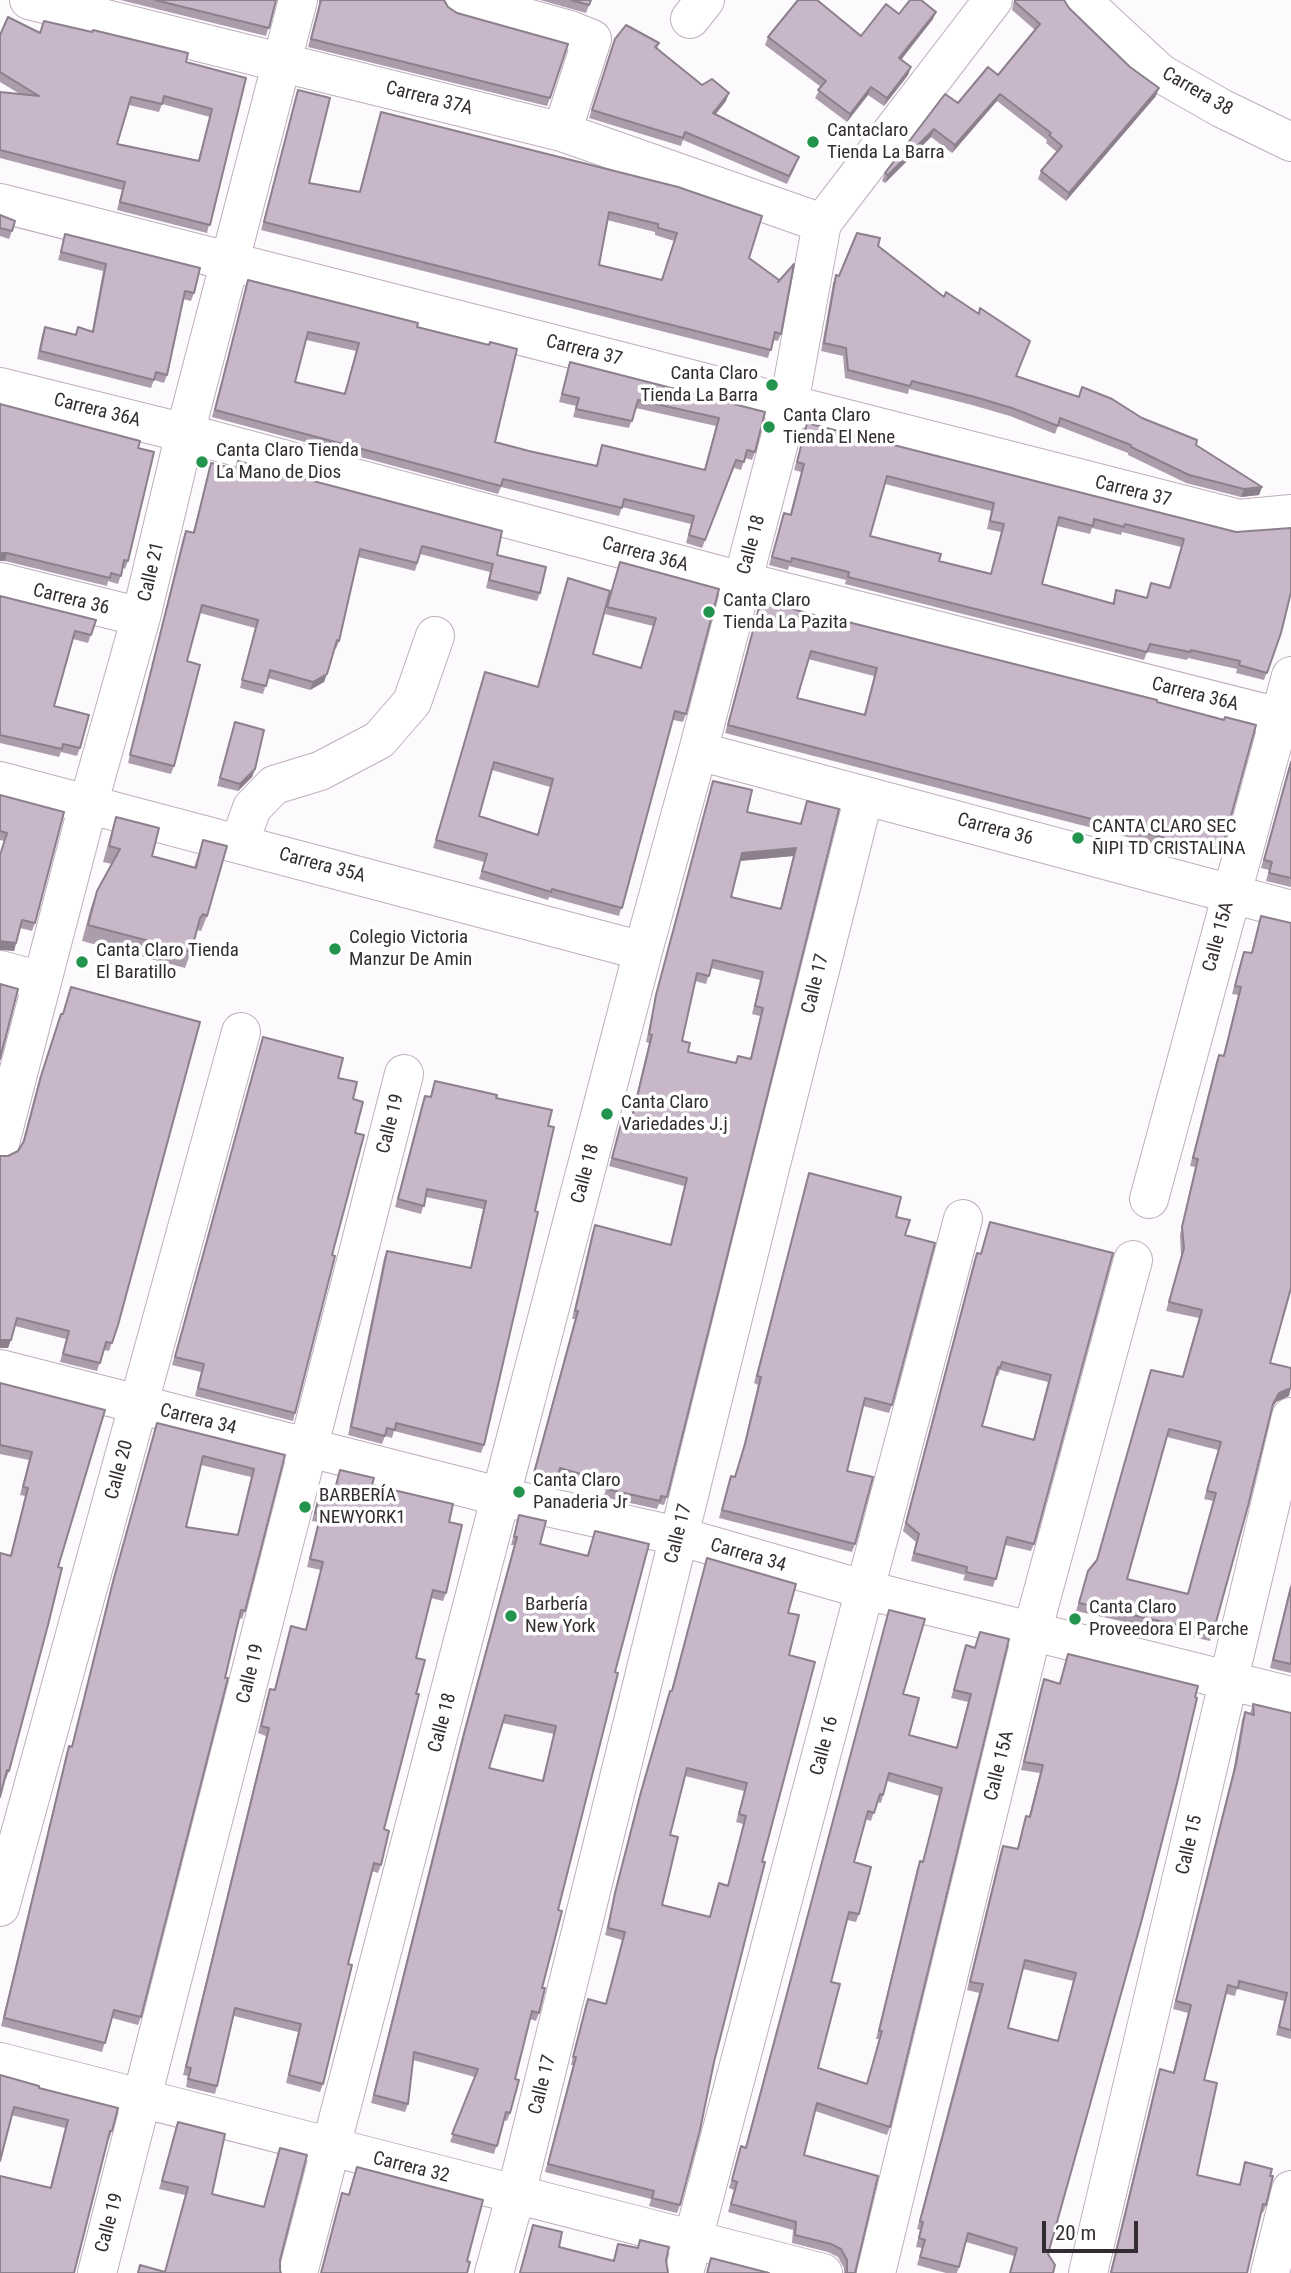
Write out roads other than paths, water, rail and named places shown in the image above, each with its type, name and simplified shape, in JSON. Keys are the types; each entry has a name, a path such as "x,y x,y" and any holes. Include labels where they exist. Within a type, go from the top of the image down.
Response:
{"street":[{"name":"Carrera 37A","path":"29,0 562,132 822,223"},
{"name":"Calle 21","path":"0,1143 88,805 141,617 185,433 298,0"},
{"path":"461,0 570,30 592,39 562,132"},
{"name":"Calle 18","path":"298,2273 643,951 789,404 822,223 993,0"},
{"name":"Carrera 38","path":"1082,0 1160,74 1291,142"},
{"name":"Carrera 37","path":"0,203 1239,519 1291,514"},
{"name":"Carrera 36A","path":"0,387 1285,718"},
{"name":"Carrera 36","path":"0,582 141,617"},
{"path":"239,844 252,808 274,785 320,771 379,740 412,702 435,636"},
{"name":"Calle 15A","path":"1149,1199 1231,893 1285,718 1291,676"},
{"name":"Carrera 36","path":"698,751 1291,910"},
{"name":"Carrera 35A","path":"0,781 643,951"},
{"name":"Calle 17","path":"494,2273 516,2194 864,796"},
{"path":"0,970 42,981"},
{"name":"Calle 20","path":"0,1908 241,1032"},
{"name":"Calle 19","path":"97,2273 404,1074"},
{"name":"Calle 16","path":"689,2257 963,1219"},
{"name":"Calle 15A","path":"876,2273 1032,1632 1133,1260"},
{"name":"Carrera 34","path":"0,1369 502,1497 678,1536 866,1590 1291,1696"},
{"name":"Calle 15","path":"1088,2273 1291,1418"},
{"name":"Carrera 32","path":"0,2062 516,2194 689,2257 823,2273"},
{"path":"1270,2273 1291,2190"}],"place":[{"name":"Cantaclaro Tienda La Barra","path":"813,142"},
{"name":"Canta Claro Tienda La Barra","path":"772,385"},
{"name":"Canta Claro Tienda El Nene","path":"769,427"},
{"name":"Canta Claro Tienda La Mano de Dios","path":"202,462"},
{"name":"Canta Claro Tienda La Pazita","path":"709,612"},
{"name":"CANTA CLARO SEC ÑIPI TD CRISTALINA","path":"1078,838"},
{"name":"Colegio Victoria Manzur De Amin","path":"335,949"},
{"name":"Canta Claro Tienda El Baratillo","path":"82,962"},
{"name":"Canta Claro Variedades J.j","path":"607,1114"},
{"name":"Canta Claro Panaderia Jr","path":"519,1492"},
{"name":"BARBERÍA NEWYORK1","path":"305,1507"},
{"name":"Barbería New York","path":"511,1616"},
{"name":"Canta Claro Proveedora El Parche","path":"1075,1619"}]}
